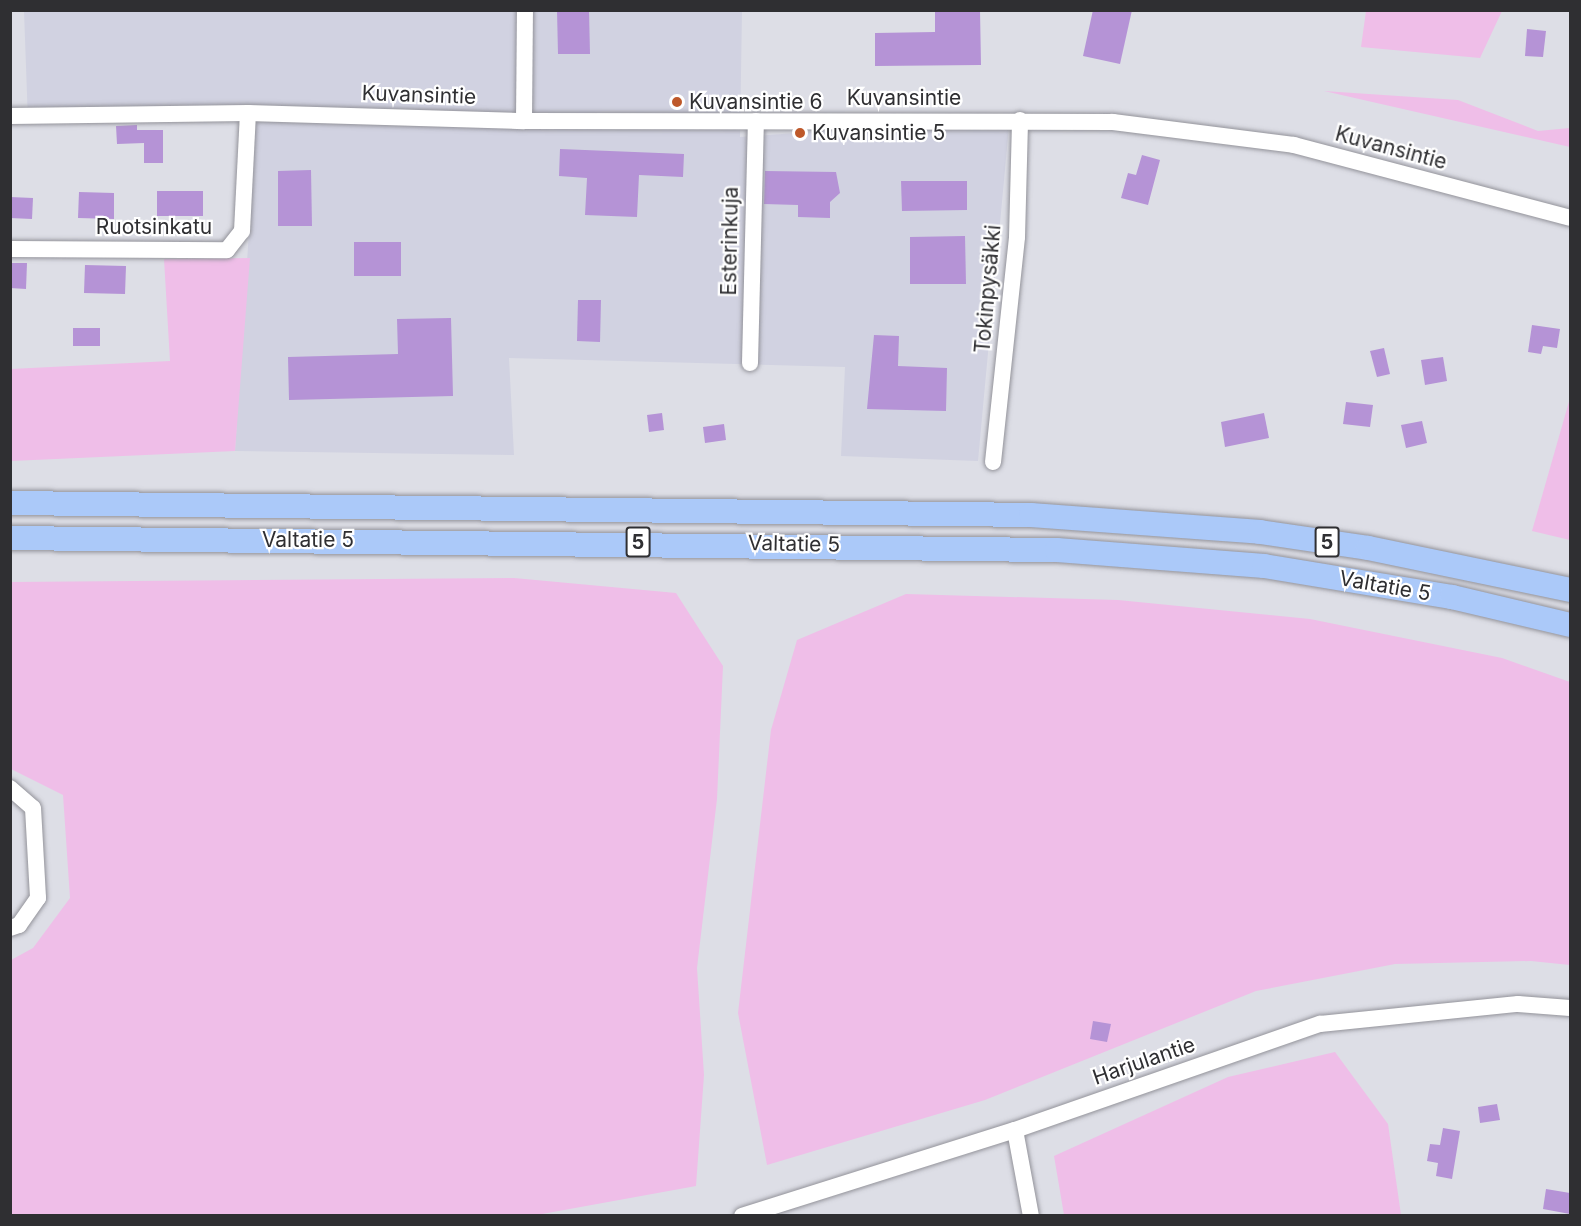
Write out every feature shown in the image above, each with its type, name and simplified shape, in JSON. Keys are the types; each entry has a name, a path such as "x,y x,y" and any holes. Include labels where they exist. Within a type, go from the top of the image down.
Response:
{"highway":[{"name":"Valtatie 5","path":"10,503 1031,515 1260,532 1478,569 1570,590"},
{"name":"Valtatie 5","path":"10,538 1057,550 1264,566 1452,597 1570,625"},
{"path":"1478,569 1570,582"},
{"path":"1452,597 1570,636"}],"street":[{"path":"524,121 525,10"},
{"name":"Kuvansintie","path":"10,116 248,113 524,121 1020,120 1113,122 1294,145 1570,218"},
{"name":"Ruotsinkatu","path":"10,249 227,250 242,231 248,113"},
{"name":"Tokinpysäkki","path":"993,462 1017,237 1020,120"},
{"name":"Esterinkuja","path":"750,363 756,121"},
{"path":"10,788 33,808 38,898 19,925 10,928"},
{"name":"Harjulantie","path":"742,1215 1015,1130 1320,1024 1518,1004 1570,1008"},
{"path":"1015,1130 1031,1215"}],"shaded area":[{"path":"1366,10 1502,11 1480,58 1361,47"},
{"path":"24,11 742,11 740,137 862,128 1009,126 978,461 841,456 845,367 509,358 514,455 235,451 256,121 28,122"},
{"path":"1324,91 1458,100 1538,131 1570,128 1570,147"},
{"path":"250,258 235,451 11,461 11,369 170,361 164,259"},
{"path":"1570,398 1570,540 1532,531"},
{"path":"514,578 676,593 723,666 717,799 697,968 704,1075 696,1186 531,1216 11,1215 11,960 33,948 70,898 63,795 11,769 11,582"},
{"path":"906,594 1118,600 1310,619 1502,658 1570,682 1570,965 1531,961 1395,964 1256,991 985,1100 767,1165 738,1013 771,730 797,640"},
{"path":"1335,1052 1388,1124 1401,1215 1064,1215 1054,1156 1228,1077"}],"building":[{"path":"557,10 589,10 590,54 558,54"},
{"path":"935,10 980,10 981,65 875,66 875,33 935,32"},
{"path":"1093,10 1132,10 1120,64 1083,56"},
{"path":"1527,29 1546,31 1543,57 1525,56"},
{"path":"137,125 137,130 163,130 163,163 144,163 144,143 117,144 116,126"},
{"path":"560,149 684,154 683,177 639,175 637,217 585,215 587,178 559,176"},
{"path":"1142,155 1160,160 1148,205 1121,198 1128,173 1136,175"},
{"path":"311,170 312,226 278,226 278,171"},
{"path":"765,171 836,172 840,193 830,202 830,218 798,217 798,205 764,204"},
{"path":"901,181 967,181 967,210 902,211"},
{"path":"157,191 203,191 203,216 157,216"},
{"path":"79,192 114,193 114,219 78,218"},
{"path":"10,197 33,198 32,219 10,218"},
{"path":"965,236 966,284 910,284 910,237"},
{"path":"354,242 401,242 401,276 354,276"},
{"path":"10,263 27,263 26,289 10,288"},
{"path":"85,265 126,266 125,294 84,293"},
{"path":"578,300 601,300 600,342 577,341"},
{"path":"451,318 453,396 289,400 288,357 398,354 397,319"},
{"path":"1532,325 1560,329 1557,348 1543,346 1541,354 1528,352"},
{"path":"73,328 100,328 100,346 73,346"},
{"path":"874,335 899,336 898,366 947,368 946,411 867,409"},
{"path":"1384,348 1390,374 1377,377 1370,351"},
{"path":"1443,357 1447,381 1425,385 1421,360"},
{"path":"1346,402 1373,405 1370,427 1343,424"},
{"path":"662,413 664,430 649,432 647,415"},
{"path":"1264,413 1269,438 1225,447 1221,422"},
{"path":"1422,421 1427,443 1406,448 1401,425"},
{"path":"724,424 726,440 705,443 703,427"},
{"path":"1093,1021 1111,1024 1107,1042 1090,1039"},
{"path":"1497,1104 1500,1120 1480,1123 1478,1107"},
{"path":"1443,1128 1460,1131 1452,1179 1436,1176 1438,1163 1427,1161 1430,1144 1440,1145"},
{"path":"1546,1189 1570,1193 1570,1214 1543,1209"}],"place":[{"name":"Kuvansintie 6","path":"677,102"},
{"name":"Kuvansintie 5","path":"800,133"}]}
